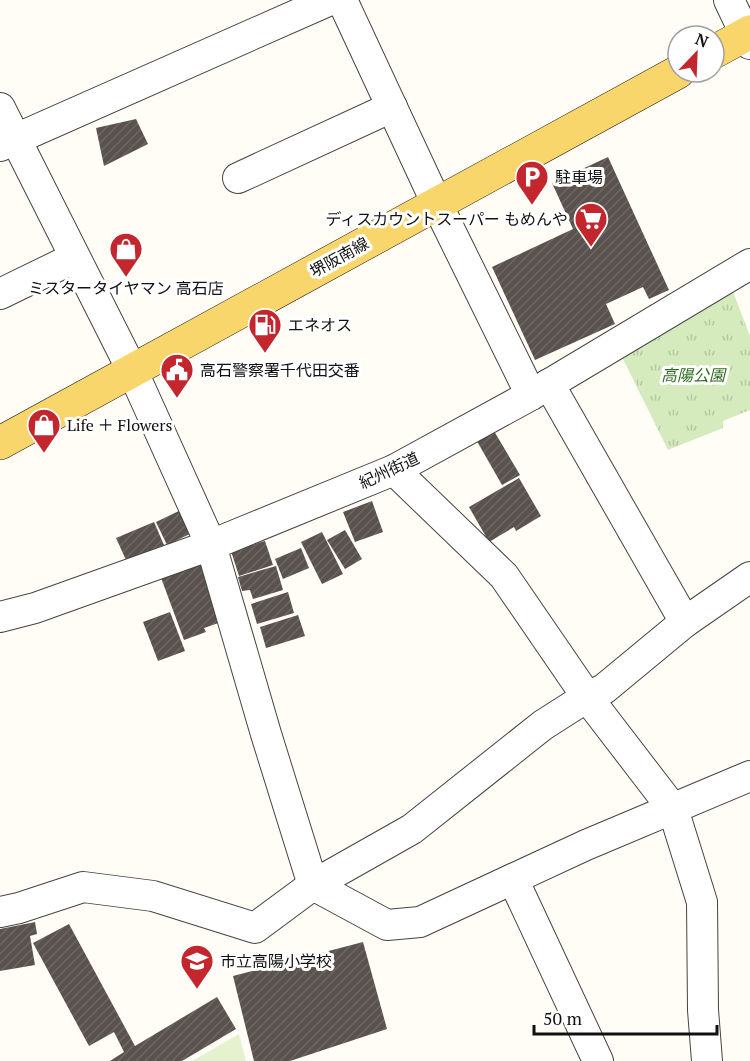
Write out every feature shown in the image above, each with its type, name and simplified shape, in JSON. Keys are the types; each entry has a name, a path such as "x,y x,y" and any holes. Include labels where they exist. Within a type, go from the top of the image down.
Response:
{"main road":[{"path":"726,47 749,37"},
{"name":"堺阪南線","path":"0,443 666,79"}],"street":[{"path":"7,143 330,0"},
{"path":"342,0 437,204 540,389 685,622"},
{"path":"729,0 749,37"},
{"path":"238,178 392,106"},
{"path":"0,108 7,143 74,258 132,370 211,545 313,885 387,925 420,922 586,845 750,776"},
{"path":"0,294 74,258"},
{"name":"紀州街道","path":"0,617 35,608 211,545 394,470 540,389 750,264"},
{"path":"394,470 504,576 587,697 673,809 702,902 703,1010 707,1061"},
{"path":"0,912 83,887 153,896 255,928 313,885 412,829 543,725 603,689 685,622 750,577"},
{"path":"513,879 598,1061"}],"green space":[{"name":"高陽公園","path":"732,289 750,336 750,410 723,421 723,428 668,450 620,353"},
{"path":"239,1034 246,1061 192,1061"}],"building":[{"path":"136,119 148,144 104,166 96,128"},
{"name":"ディスカウントスーパー もめんや","path":"608,157 669,290 649,299 643,287 606,304 615,324 535,360 492,267 573,229 552,183"},
{"path":"491,426 520,475 502,485 474,436"},
{"path":"519,478 541,516 516,531 514,527 489,542 469,507"},
{"path":"372,501 383,532 355,542 343,512"},
{"path":"183,509 194,532 167,545 156,522"},
{"path":"154,522 164,545 126,560 116,538"},
{"path":"345,530 362,559 345,569 327,540"},
{"path":"322,532 343,574 322,584 301,542"},
{"path":"265,541 273,565 239,576 231,551"},
{"path":"301,548 309,568 283,579 275,559"},
{"path":"201,560 227,620 204,628 206,632 184,640 160,575"},
{"path":"276,566 283,590 253,599 250,590 242,591 238,577"},
{"path":"288,592 294,613 257,624 251,604"},
{"path":"170,612 185,651 158,661 143,622"},
{"path":"298,615 305,636 266,648 260,627"},
{"path":"35,922 37,934 30,936 35,965 0,971 0,929"},
{"path":"69,924 135,1046 217,997 236,1029 182,1061 110,1061 124,1052 114,1032 89,1046 33,943"},
{"path":"363,942 387,1029 290,1061 254,1061 233,976"}],"place":[{"name":"駐車場","path":"532,206"},
{"name":"ディスカウントスーパー もめんや","path":"591,248"},
{"name":"ミスタータイヤマン 高石店","path":"126,278"},
{"name":"エネオス","path":"265,354"},
{"name":"高石警察署千代田交番","path":"177,399"},
{"name":"Life ＋ Flowers","path":"44,454"},
{"name":"市立高陽小学校","path":"197,990"}]}
